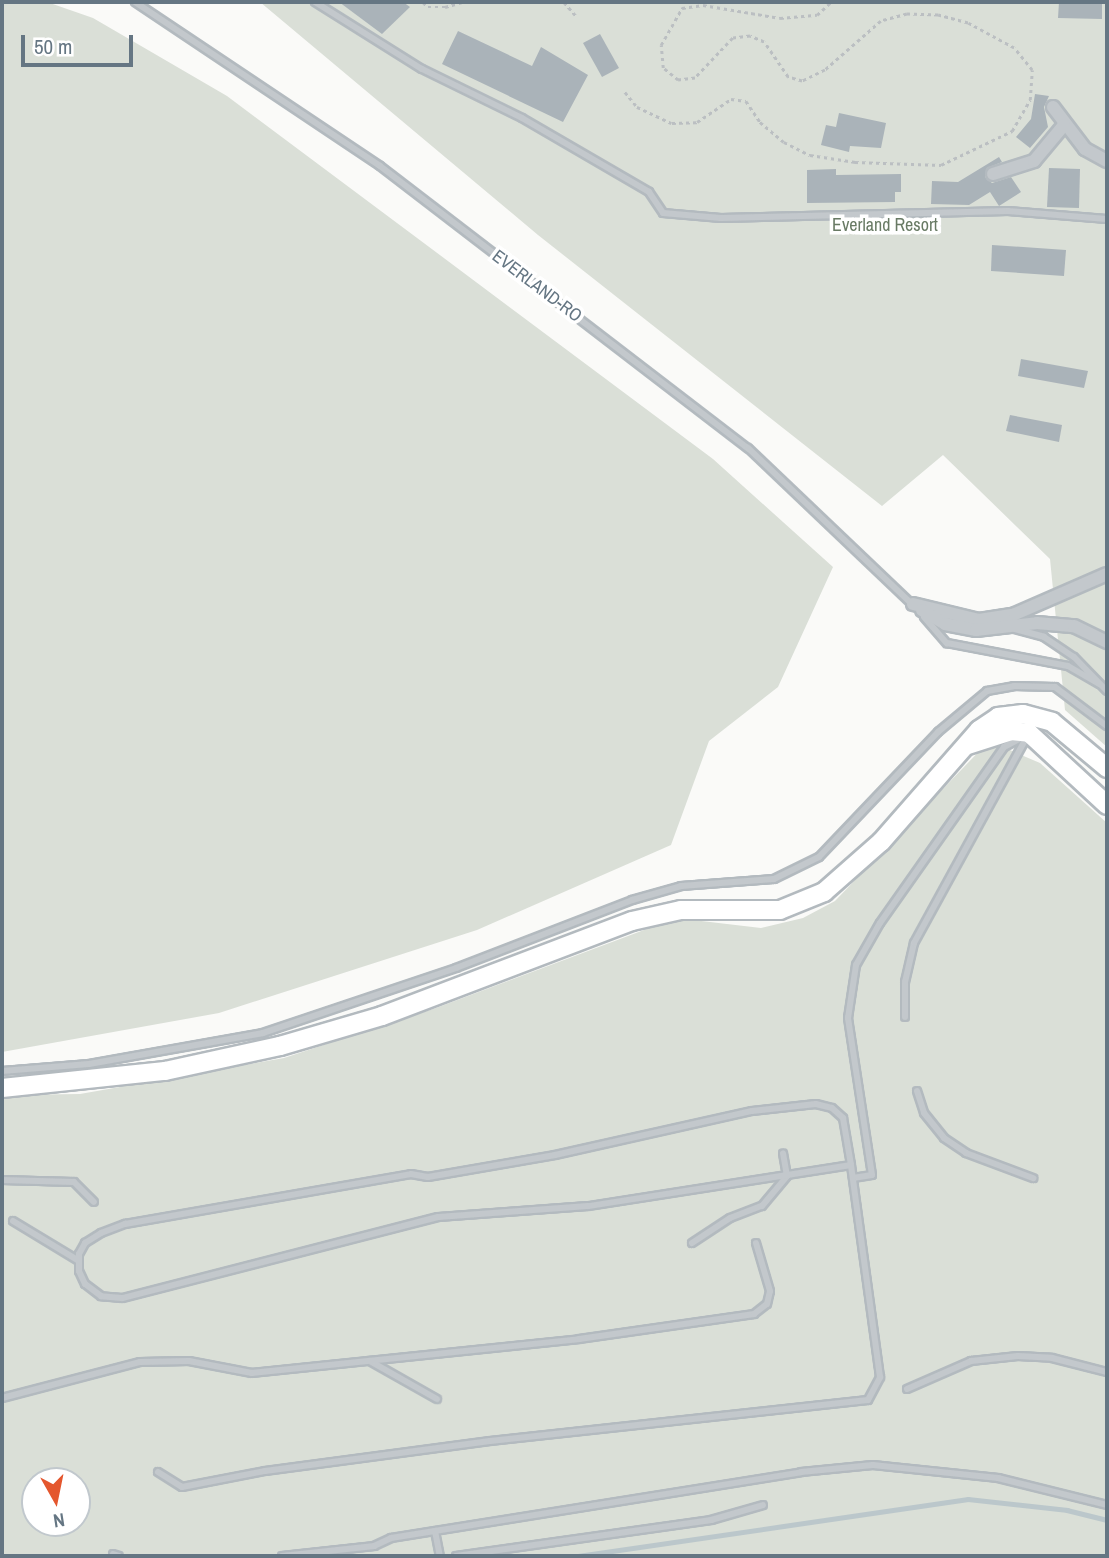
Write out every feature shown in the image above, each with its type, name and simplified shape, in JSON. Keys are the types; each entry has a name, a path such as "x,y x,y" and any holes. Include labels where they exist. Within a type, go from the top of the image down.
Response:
{"street":[{"path":"1053,107 1063,125 1085,149 1107,161"},
{"path":"993,174 1034,160 1063,125"},
{"path":"913,604 979,620 1015,614 1107,574"},
{"path":"913,604 945,624 976,630 1074,626 1107,642"},
{"path":"2,1088 165,1071 280,1046 382,1016 632,921 681,910 780,910 824,892 881,842 965,747 998,717 1024,714 1052,722 1107,768"},
{"path":"965,747 1011,731 1029,733 1107,805"}],"lane":[{"name":"EVERLAND-RO","path":"135,2 380,166 748,448 913,604 947,643 1068,666 1099,684"},
{"path":"315,2 422,69 522,118 649,192 663,213 721,218 1009,211 1107,219"},
{"path":"979,620 1044,637 1074,657 1107,691"},
{"path":"2,1071 89,1064 262,1033 456,968 632,900 681,886 774,879 819,856 938,732 987,691 1014,685 1055,687 1107,726"},
{"path":"905,1017 905,982 914,943 1029,733"},
{"path":"852,1178 872,1175 848,1018 856,965 880,923 1004,747 1029,733"},
{"path":"917,1091 924,1113 944,1138 967,1153 1033,1178"},
{"path":"158,1472 182,1487 265,1471 490,1441 867,1400 880,1377 846,1127 832,1108 816,1104 752,1111 555,1155 428,1177 411,1174 125,1224 85,1243 79,1261 85,1284 101,1296 122,1298 438,1217 589,1206 851,1165"},
{"path":"692,1243 730,1218 762,1206 787,1176 783,1153"},
{"path":"2,1181 74,1182 94,1202"},
{"path":"13,1221 79,1261"},
{"path":"2,1398 140,1362 189,1361 252,1373 579,1339 754,1314 767,1304 770,1291 756,1244"},
{"path":"906,1389 971,1361 1018,1356 1052,1358 1107,1372"},
{"path":"368,1360 437,1399"},
{"path":"282,1556 374,1546 391,1538 801,1472 873,1465 998,1478 1107,1506"},
{"path":"456,1556 711,1520 763,1506"},
{"path":"435,1531 440,1556"}],"path":[{"path":"423,2 428,7 445,7 462,2"},
{"path":"564,2 576,16"},
{"path":"625,92 638,107 672,123 697,122 731,99 746,101 760,122 785,142 810,155 855,162 941,165 1012,131 1030,100 1031,69 1014,48 968,23 938,15 907,14 881,21 825,70 803,81 788,77 764,42 750,36 733,38 695,78 678,79 663,68 661,45 682,8 703,5 780,18 817,15 831,2"}],"green space":[{"path":"2,2 47,2 93,18 227,96 713,459 833,567 778,687 709,741 671,845 477,930 219,1013 2,1052"},
{"name":"Everland Resort","path":"260,2 1107,2 1107,747 1065,710 1050,559 943,455 882,506 538,235"},
{"path":"989,741 1040,763 1107,823 1107,1556 2,1556 2,1095 80,1094 284,1058 436,1008 676,918 761,928 803,918 835,901"}],"building":[{"path":"339,2 403,2 410,7 382,34"},
{"path":"1059,2 1102,2 1102,19 1058,18"},
{"path":"458,31 532,66 541,47 588,75 563,122 442,64"},
{"path":"600,34 619,68 602,77 583,43"},
{"path":"1035,94 1049,96 1044,107 1048,127 1030,148 1016,137 1031,119"},
{"path":"839,113 886,123 881,148 850,146 849,152 821,145 826,125 836,127"},
{"path":"999,157 1002,162 987,168 985,177 992,183 1011,177 1021,192 999,206 990,192 969,205 931,204 932,181 958,182"},
{"path":"1049,168 1080,169 1079,208 1047,207"},
{"path":"836,169 836,175 901,174 901,192 895,192 895,202 807,203 807,170"},
{"path":"992,245 1066,250 1064,276 991,271"},
{"path":"1021,359 1088,371 1084,388 1018,376"},
{"path":"1010,415 1062,425 1059,442 1006,431"}],"waterway":[{"path":"578,1556 968,1499 1067,1510 1107,1520"}]}
